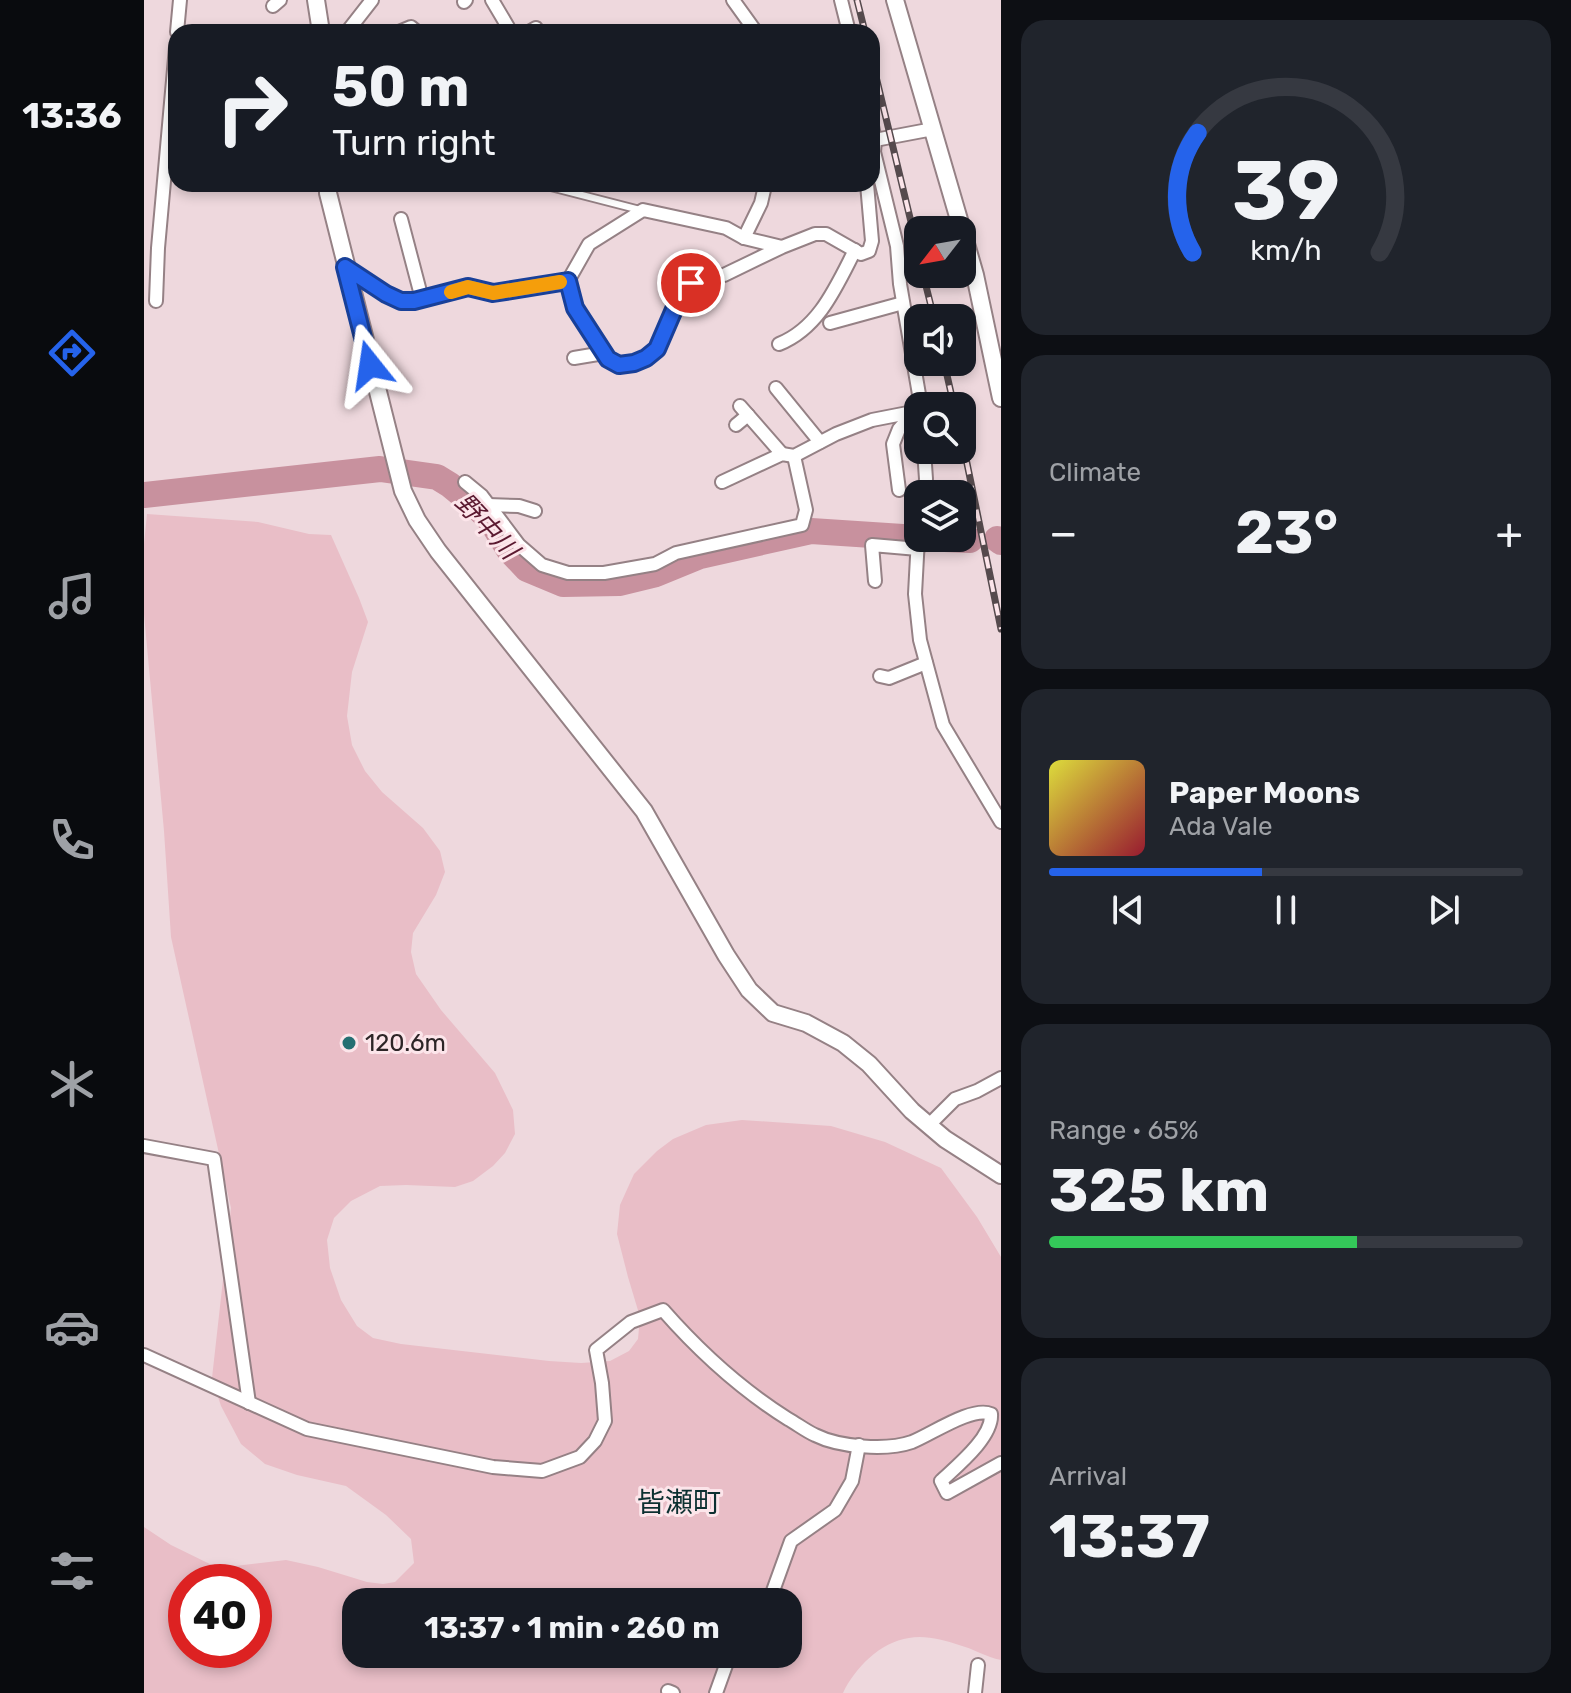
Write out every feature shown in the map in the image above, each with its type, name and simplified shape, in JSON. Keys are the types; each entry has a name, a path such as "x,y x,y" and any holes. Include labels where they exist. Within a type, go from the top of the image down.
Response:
{"street":[{"path":"178,24 180,0"},
{"path":"316,0 320,24"},
{"path":"353,24 372,0"},
{"path":"492,0 506,24"},
{"path":"733,0 750,24"},
{"path":"841,0 847,24"},
{"path":"895,0 958,216"},
{"path":"880,143 933,129"},
{"path":"156,301 168,136"},
{"path":"880,177 897,246 915,392"},
{"path":"328,192 403,491 417,520 438,551 644,811 749,990 773,1013 806,1023 843,1043 869,1064 912,1111 945,1139 1001,1175"},
{"path":"744,238 764,192"},
{"path":"782,247 744,238 726,228 643,210 589,244 568,281 575,308 608,359 619,365 634,363 657,349 682,291 691,283 724,275 815,234 826,234 861,254 869,251 872,241 868,192"},
{"path":"401,219 422,299"},
{"path":"395,252 408,248"},
{"path":"779,344 791,339 812,322 829,299 855,250"},
{"path":"345,267 401,301 468,287 493,293 568,281"},
{"path":"976,280 1001,398"},
{"path":"830,323 903,303"},
{"path":"574,358 604,353"},
{"path":"776,388 820,442"},
{"path":"465,482 482,496 519,545 542,565 568,573 604,573 655,564 676,553 802,525 806,510 788,455 744,410 736,425"},
{"path":"722,482 872,420 904,413"},
{"path":"899,490 893,444 904,424"},
{"path":"488,505 519,506 535,511"},
{"path":"875,581 872,545 904,544"},
{"path":"917,552 915,594 920,640 943,725 1001,822"},
{"path":"880,676 889,678 926,663"},
{"path":"929,1125 955,1099 1001,1078"},
{"path":"144,1146 214,1159 249,1403"},
{"path":"144,1355 307,1429 493,1467 542,1471 580,1457 595,1441 605,1421 596,1350 631,1322 663,1310 684,1335 761,1402 815,1436 859,1445 897,1446 985,1412 991,1414 992,1422 977,1446 941,1481 947,1493 1001,1463"},
{"path":"774,1588 791,1541 835,1510 852,1481 859,1445"},
{"path":"978,1665 980,1691"},
{"path":"716,1693 725,1668"}],"lane":[{"path":"571,192 643,210"}],"shaded area":[{"path":"147,514 258,522 309,534 331,535 368,622 352,672 347,716 352,745 365,771 382,792 423,828 440,851 445,872 436,895 413,933 411,952 416,974 441,1010 495,1073 513,1110 515,1134 505,1153 473,1181 455,1187 380,1186 351,1201 334,1218 327,1240 330,1268 341,1300 357,1326 373,1338 401,1344 549,1361 610,1361 629,1351 638,1339 640,1317 617,1234 620,1205 634,1174 657,1151 673,1139 706,1125 742,1120 831,1126 885,1142 941,1168 977,1217 1001,1257 1001,1660 941,1640 921,1637 898,1640 870,1658 854,1674 843,1693 144,1693 144,1527 171,1545 210,1564 168,1564 168,1668 272,1668 272,1564 252,1564 286,1560 383,1584 395,1582 414,1563 411,1539 386,1515 346,1486 265,1464 241,1444 221,1406 212,1378 231,1208 171,937 144,614"}],"waterway":[{"name":"野中川","path":"144,495 380,469 437,477 491,521 509,550 527,569 563,584 619,583 656,574 700,556 811,531 904,537"},
{"name":"野中川","path":"997,539 1001,542"}],"railway":[{"path":"857,0 863,24"},
{"path":"880,93 910,216"},
{"path":"926,288 930,304"},
{"path":"947,376 951,392"},
{"path":"967,464 1001,629"}],"slow traffic":[{"path":"451,292 468,287 493,293 560,282"}],"place":[{"name":"120.6m","path":"349,1043"}],"district":[{"name":"皆瀬町","path":"679,1502"}],"route":[{"path":"370,365 345,267 401,301 414,301 468,287 493,293 568,281 575,308 608,359 619,365 646,358 657,349 682,291 691,283"}]}
